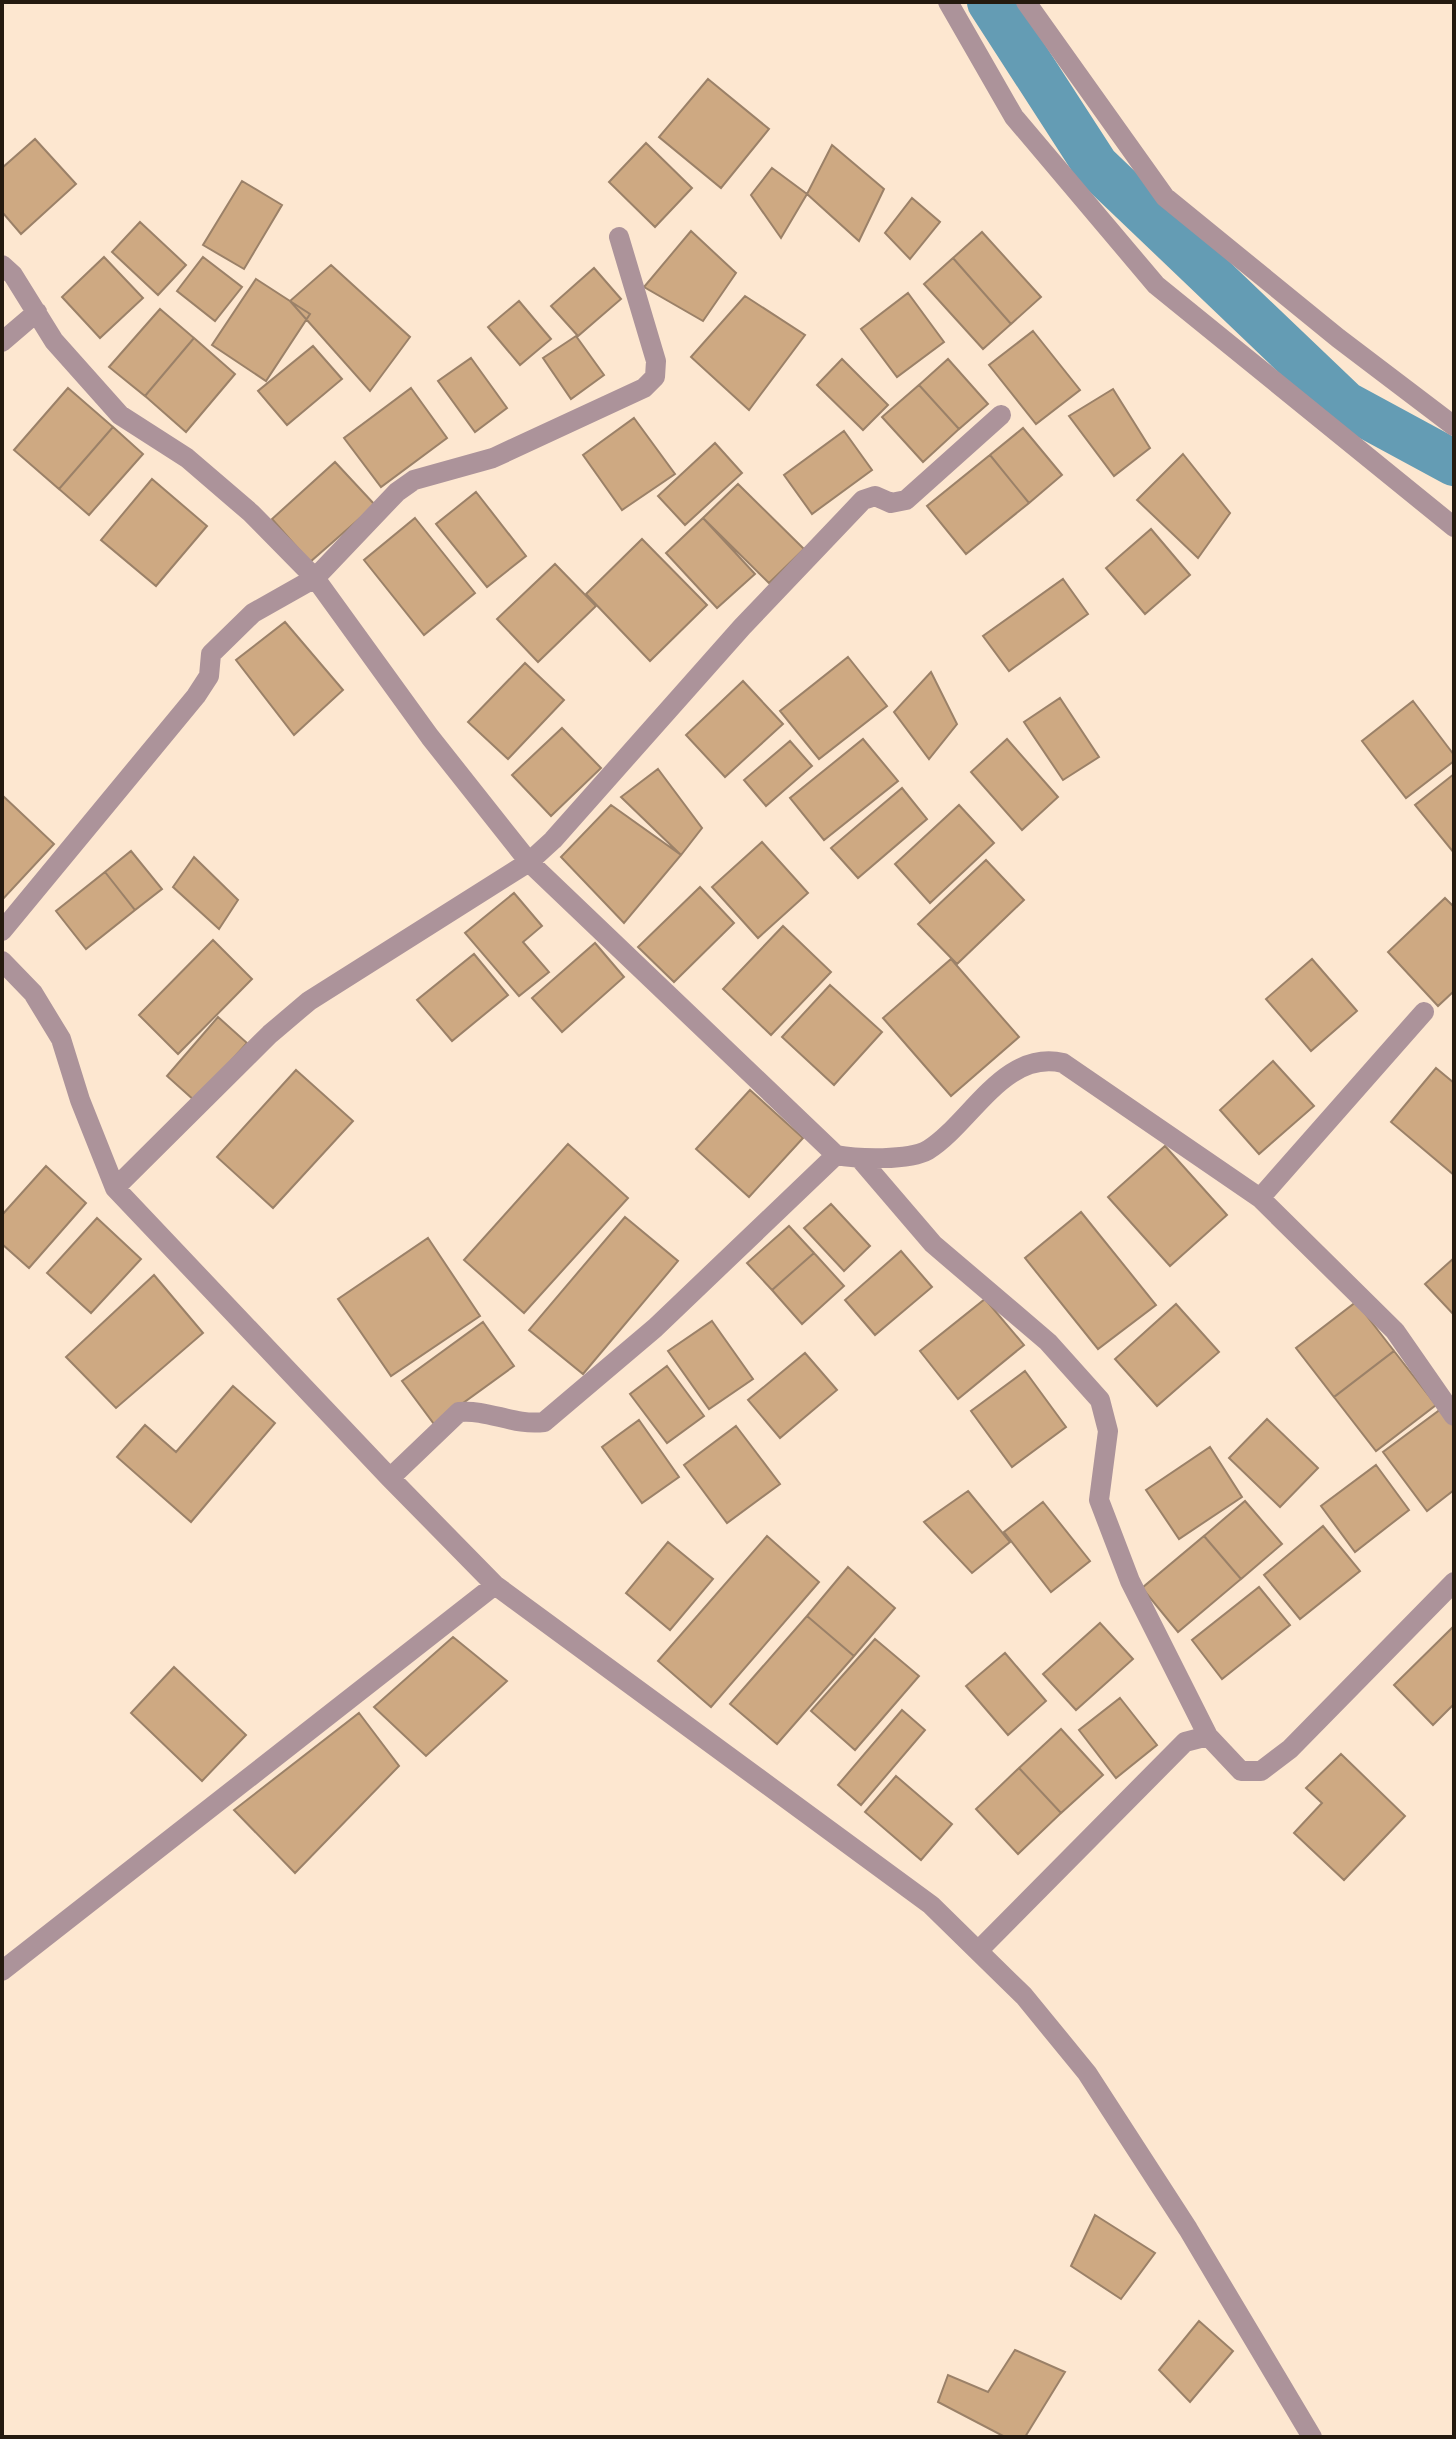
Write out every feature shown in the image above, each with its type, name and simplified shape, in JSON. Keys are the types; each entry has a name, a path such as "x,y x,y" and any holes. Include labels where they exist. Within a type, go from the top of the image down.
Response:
{"street":[{"path":"948,2 1014,117 1156,285 1454,527"},
{"path":"1026,2 1165,197 1338,338 1454,426"},
{"path":"2,931 196,696 209,676 211,654 253,613 315,578 397,492 414,480 493,458 644,388 655,377 656,361 619,237"},
{"path":"2,265 13,275 54,341 120,415 187,458 251,513 315,578 430,737 529,862 836,1155 861,1160 926,1151 1013,1072 1032,1061 1047,1059 1063,1063 1260,1198 1395,1331 1454,1416"},
{"path":"2,342 37,312"},
{"path":"115,1188 270,1034 309,1001 529,862 863,500 875,496 891,503 906,500 1001,415"},
{"path":"2,961 33,993 61,1039 80,1100 115,1188 148,1227 495,1585 931,1905 1024,1996 1087,2073 1188,2229 1312,2437"},
{"path":"1260,1198 1424,1012"},
{"path":"390,1478 459,1412 474,1410 524,1424 544,1422 655,1328 836,1155"},
{"path":"861,1160 933,1244 1048,1342 1100,1400 1108,1431 1099,1500 1130,1581 1208,1736 1241,1771 1261,1771 1290,1749 1454,1582"},
{"path":"2,1971 495,1585"},
{"path":"979,1950 1185,1742 1208,1736"}],"building":[{"path":"708,79 769,129 721,188 659,137"},
{"path":"35,139 76,184 21,234 2,212 2,168"},
{"path":"646,143 692,188 655,227 609,182"},
{"path":"832,145 884,189 859,241 807,194"},
{"path":"772,168 807,194 781,238 751,195"},
{"path":"242,181 282,205 244,269 203,245"},
{"path":"912,198 940,222 910,259 885,233"},
{"path":"140,222 186,265 158,295 112,252"},
{"path":"691,231 736,273 703,321 644,287"},
{"path":"982,232 1041,297 1011,324 953,258"},
{"path":"104,257 143,298 100,338 62,297"},
{"path":"203,257 242,287 215,321 177,291"},
{"path":"953,258 1011,324 983,349 924,284"},
{"path":"331,265 410,337 370,391 290,301"},
{"path":"594,268 621,299 578,336 551,306"},
{"path":"256,279 310,314 266,381 212,345"},
{"path":"908,293 944,342 897,377 861,329"},
{"path":"745,296 805,335 749,410 691,357"},
{"path":"519,301 551,339 520,365 488,327"},
{"path":"160,309 194,338 145,396 109,367"},
{"path":"1033,331 1080,390 1036,424 989,365"},
{"path":"576,336 604,375 571,399 543,358"},
{"path":"194,338 235,374 186,432 145,396"},
{"path":"313,346 342,379 287,425 258,391"},
{"path":"471,358 507,408 475,432 438,381"},
{"path":"842,359 888,405 863,430 817,385"},
{"path":"948,359 988,404 959,429 919,385"},
{"path":"919,385 959,429 923,462 882,417"},
{"path":"68,388 113,427 59,489 14,450"},
{"path":"411,388 447,438 381,487 344,438"},
{"path":"1113,389 1150,448 1114,476 1069,416"},
{"path":"634,418 675,474 622,510 583,455"},
{"path":"113,427 143,454 89,515 59,489"},
{"path":"1023,428 1062,475 1029,503 990,455"},
{"path":"844,431 872,470 812,514 784,475"},
{"path":"715,443 742,473 685,525 658,496"},
{"path":"1183,454 1230,513 1198,558 1137,500"},
{"path":"990,455 1029,503 966,554 927,506"},
{"path":"335,462 375,505 310,562 272,519"},
{"path":"152,479 207,526 156,586 101,540"},
{"path":"738,484 804,549 769,583 703,518"},
{"path":"476,492 526,556 487,587 436,524"},
{"path":"415,518 475,593 424,635 364,560"},
{"path":"703,518 755,574 717,608 666,553"},
{"path":"1151,529 1190,575 1145,614 1106,568"},
{"path":"642,539 707,605 650,661 586,594"},
{"path":"555,564 596,606 538,662 497,619"},
{"path":"1063,579 1088,614 1009,671 983,636"},
{"path":"285,622 343,690 294,735 236,660"},
{"path":"848,657 887,706 819,759 780,711"},
{"path":"525,663 564,700 508,759 468,722"},
{"path":"931,672 957,724 929,759 894,712"},
{"path":"743,681 783,724 725,777 686,735"},
{"path":"1060,698 1099,757 1063,780 1024,722"},
{"path":"1413,701 1454,755 1454,761 1406,798 1362,741"},
{"path":"562,728 601,768 551,816 512,775"},
{"path":"863,739 898,781 824,840 790,798"},
{"path":"1007,739 1058,797 1022,830 971,772"},
{"path":"790,741 812,766 766,806 744,780"},
{"path":"658,769 702,828 681,855 621,797"},
{"path":"1454,774 1454,853 1415,805"},
{"path":"902,788 927,819 858,878 831,848"},
{"path":"2,795 54,844 2,900"},
{"path":"611,805 681,855 624,923 561,857"},
{"path":"959,805 994,843 930,903 895,864"},
{"path":"762,842 808,893 758,938 712,887"},
{"path":"131,851 162,889 135,910 105,872"},
{"path":"194,857 238,900 219,929 173,887"},
{"path":"986,860 1024,900 957,964 918,924"},
{"path":"105,872 135,910 86,949 56,911"},
{"path":"700,887 734,923 674,982 638,947"},
{"path":"514,893 542,926 523,942 549,972 519,996 465,933"},
{"path":"1445,898 1454,907 1454,991 1438,1006 1388,952"},
{"path":"783,926 831,972 771,1035 723,989"},
{"path":"213,940 252,979 178,1054 139,1015"},
{"path":"595,943 624,977 562,1032 532,998"},
{"path":"474,954 508,995 452,1041 417,1000"},
{"path":"951,959 1019,1037 951,1096 883,1018"},
{"path":"1312,959 1357,1011 1311,1051 1266,999"},
{"path":"830,985 882,1032 834,1085 782,1037"},
{"path":"218,1017 247,1043 195,1101 167,1076"},
{"path":"1273,1061 1314,1106 1259,1154 1220,1110"},
{"path":"1436,1068 1454,1083 1454,1175 1391,1122"},
{"path":"296,1070 353,1121 273,1208 217,1157"},
{"path":"750,1090 803,1138 749,1197 696,1149"},
{"path":"568,1144 628,1198 524,1313 464,1260"},
{"path":"1165,1146 1227,1215 1170,1266 1108,1197"},
{"path":"46,1166 86,1203 29,1268 2,1244 2,1215"},
{"path":"831,1204 870,1246 844,1271 804,1228"},
{"path":"1081,1212 1156,1305 1098,1349 1025,1258"},
{"path":"625,1217 678,1261 583,1374 529,1330"},
{"path":"97,1218 141,1259 91,1313 47,1273"},
{"path":"789,1226 814,1253 772,1290 747,1263"},
{"path":"428,1238 480,1316 391,1376 338,1299"},
{"path":"901,1251 932,1287 875,1335 845,1300"},
{"path":"814,1253 844,1286 802,1324 772,1290"},
{"path":"1454,1258 1454,1315 1425,1284"},
{"path":"154,1275 203,1333 116,1408 66,1357"},
{"path":"985,1299 1024,1345 958,1399 920,1351"},
{"path":"1356,1302 1394,1351 1334,1397 1296,1348"},
{"path":"1176,1304 1219,1352 1157,1406 1115,1359"},
{"path":"712,1321 753,1379 709,1409 668,1351"},
{"path":"483,1322 514,1366 434,1424 402,1381"},
{"path":"1394,1351 1436,1405 1376,1451 1334,1397"},
{"path":"805,1353 837,1390 780,1438 748,1400"},
{"path":"667,1366 704,1416 667,1443 630,1394"},
{"path":"1025,1371 1066,1427 1012,1467 971,1411"},
{"path":"233,1386 275,1423 191,1522 117,1457 145,1425 176,1452"},
{"path":"1441,1409 1454,1426 1454,1490 1427,1511 1383,1452"},
{"path":"1267,1419 1318,1468 1280,1507 1229,1458"},
{"path":"639,1420 679,1477 642,1503 602,1447"},
{"path":"736,1426 780,1484 727,1523 684,1465"},
{"path":"1210,1447 1242,1497 1179,1539 1146,1490"},
{"path":"1376,1465 1409,1510 1355,1552 1321,1506"},
{"path":"968,1491 1010,1542 972,1573 924,1522"},
{"path":"1245,1501 1282,1544 1241,1579 1204,1536"},
{"path":"1043,1502 1090,1561 1051,1592 1004,1532"},
{"path":"1323,1526 1360,1571 1300,1619 1264,1575"},
{"path":"767,1536 819,1582 711,1707 658,1661"},
{"path":"1204,1536 1241,1579 1178,1632 1142,1588"},
{"path":"668,1542 713,1579 670,1630 626,1593"},
{"path":"848,1567 895,1608 854,1656 807,1616"},
{"path":"1259,1587 1290,1625 1222,1679 1192,1640"},
{"path":"807,1616 854,1656 777,1744 730,1704"},
{"path":"1100,1623 1133,1659 1076,1710 1043,1674"},
{"path":"1454,1626 1454,1704 1433,1725 1394,1685"},
{"path":"453,1637 507,1681 426,1756 374,1707"},
{"path":"875,1639 919,1676 855,1750 811,1711"},
{"path":"1005,1653 1046,1701 1008,1735 966,1686"},
{"path":"174,1667 246,1735 202,1781 131,1713"},
{"path":"1120,1698 1157,1745 1116,1778 1079,1730"},
{"path":"902,1710 925,1730 861,1805 838,1785"},
{"path":"359,1713 399,1766 295,1873 234,1810"},
{"path":"1061,1729 1103,1775 1061,1813 1019,1768"},
{"path":"1341,1754 1405,1816 1344,1880 1294,1833 1322,1803 1306,1788"},
{"path":"1019,1768 1061,1813 1018,1854 976,1809"},
{"path":"896,1776 952,1824 921,1860 865,1812"},
{"path":"1095,2215 1155,2253 1121,2299 1071,2266"},
{"path":"1199,2321 1233,2351 1190,2402 1159,2370"},
{"path":"1015,2350 1065,2372 1025,2437 1005,2437 938,2402 948,2375 988,2392"}],"waterway":[{"path":"990,2 1096,166 1345,404 1454,463"}]}
